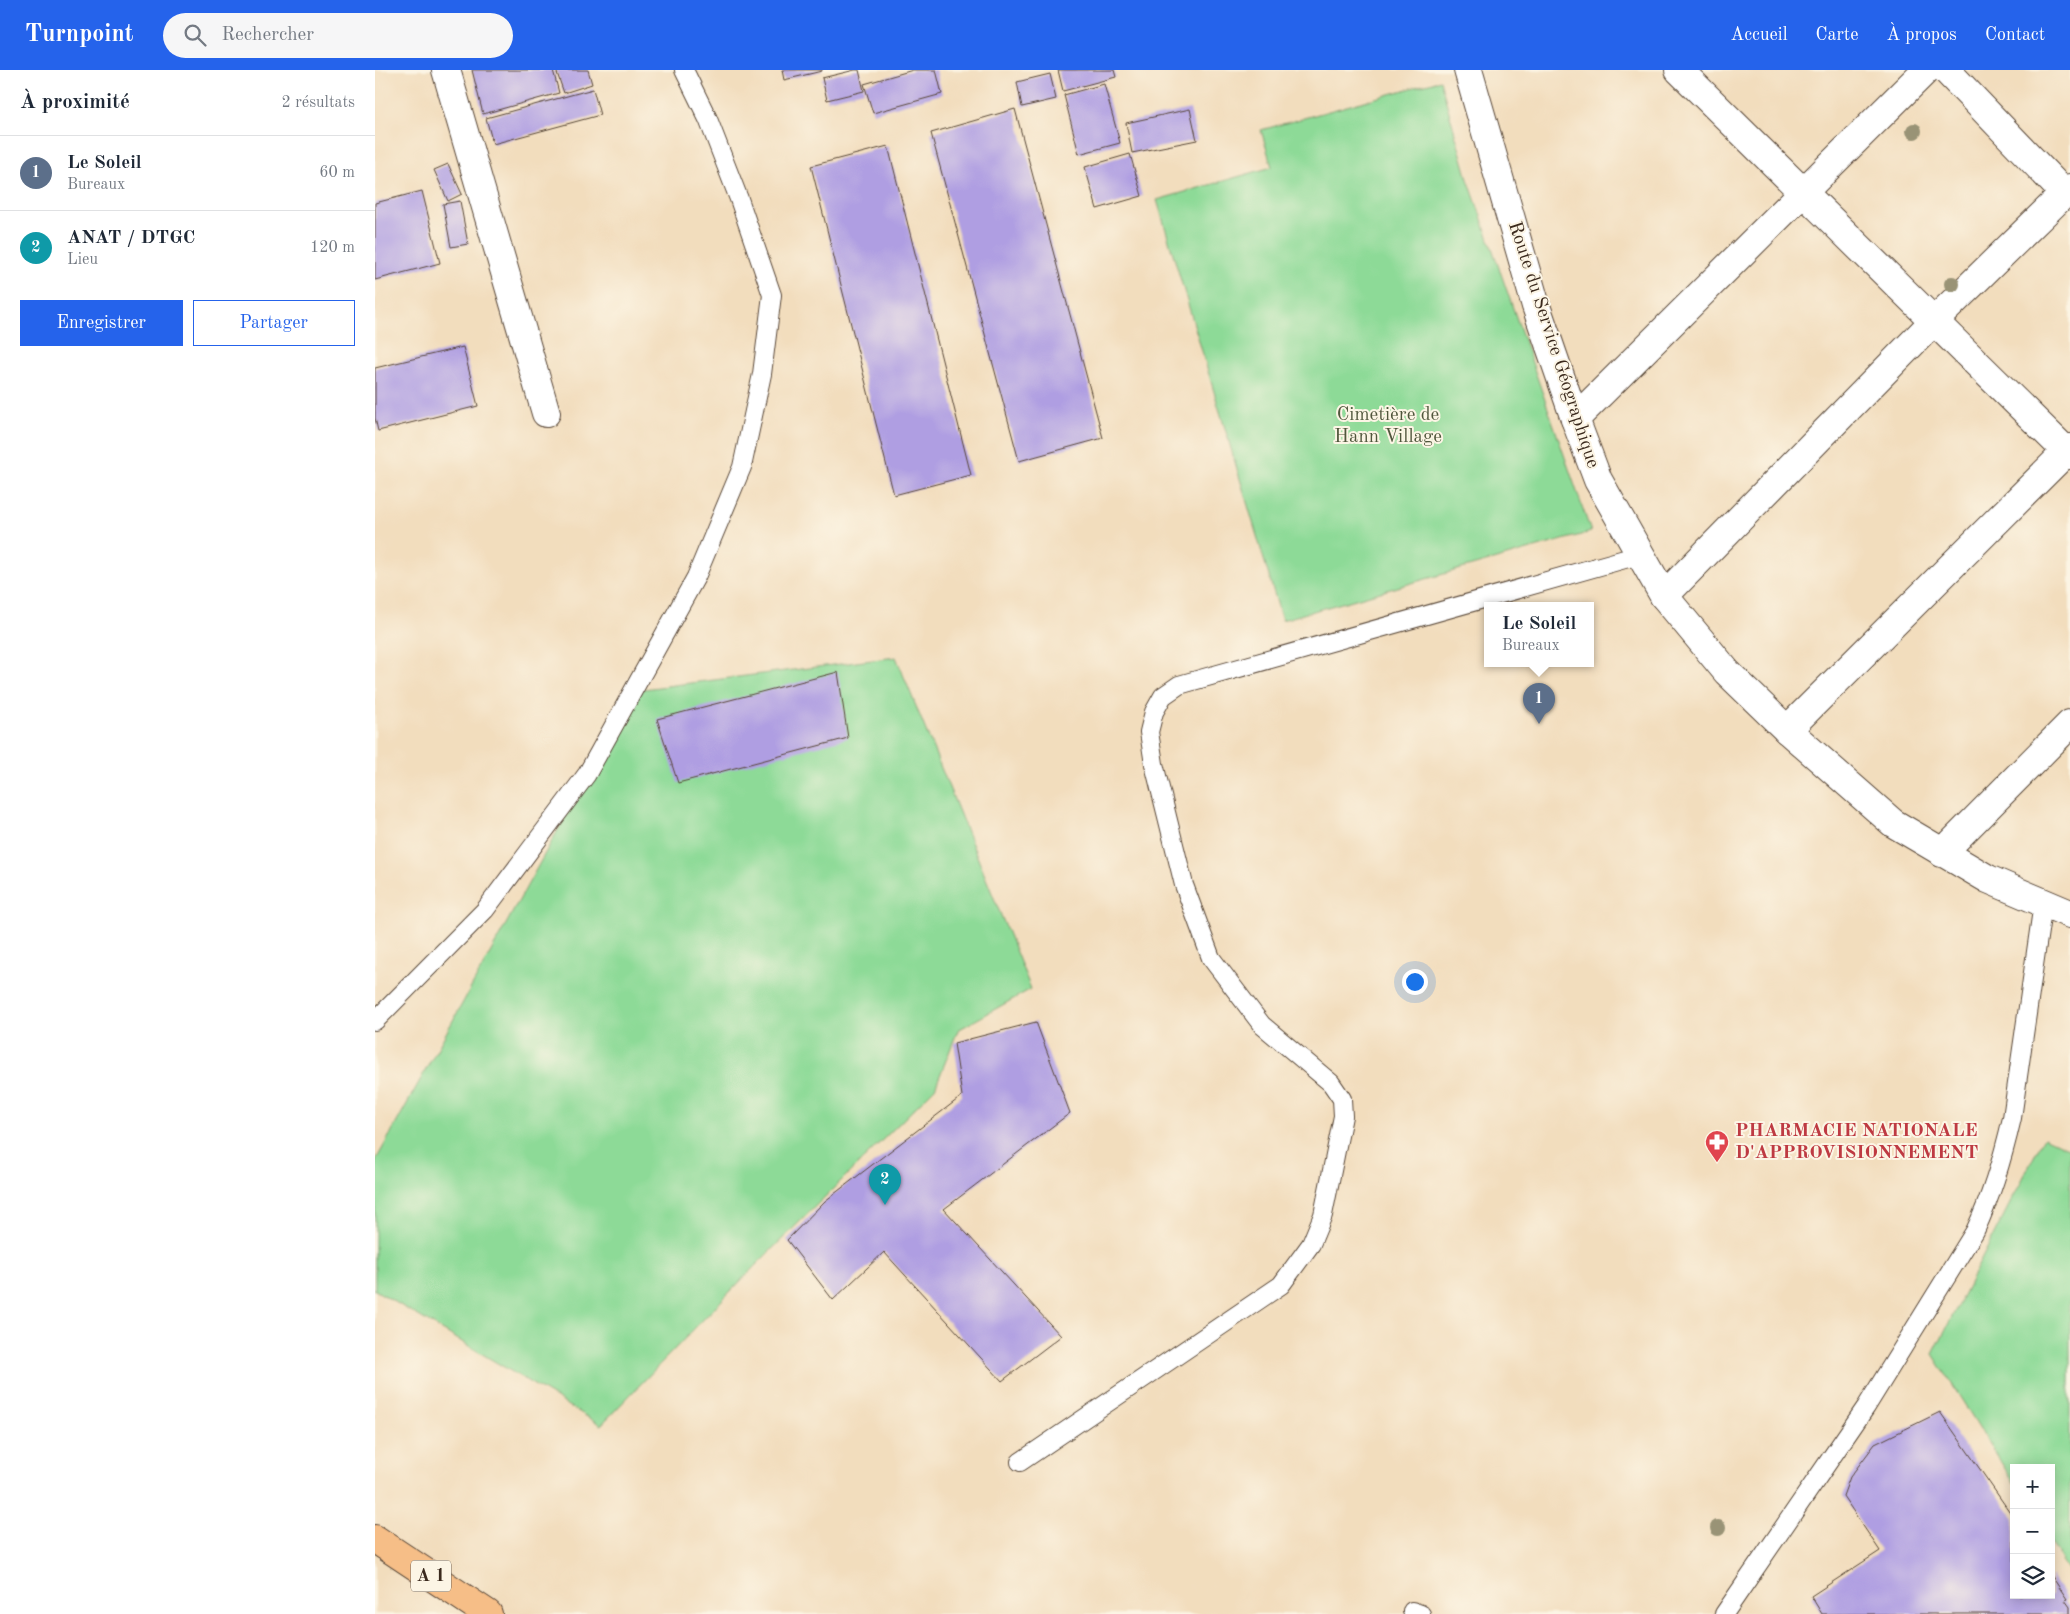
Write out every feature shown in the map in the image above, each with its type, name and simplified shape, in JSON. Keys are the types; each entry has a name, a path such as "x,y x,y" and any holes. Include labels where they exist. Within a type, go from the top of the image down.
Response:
{"highway":[{"name":"A 1","path":"375,1539 487,1614"}],"street":[{"path":"446,70 546,413"},
{"name":"Route du Service Géographique","path":"1468,70 1536,306 1575,419 1599,480 1639,555 1664,596 1727,672 1787,730 1893,823 1988,878 2070,914"},
{"path":"1679,70 2069,451 1787,730"},
{"path":"1575,419 1926,70"},
{"path":"1664,596 1934,321 2067,191 1946,70"},
{"path":"1942,853 2070,724"}],"lane":[{"path":"375,1021 485,910 587,774 696,577 741,467 762,374 772,295 739,199 708,119 684,70"},
{"path":"1020,1462 1281,1285 1311,1244 1323,1215 1343,1116 1342,1099 1331,1083 1262,1025 1211,958 1184,885 1154,764 1149,732 1154,712 1163,696 1179,685 1639,555"},
{"path":"1724,1614 1866,1407 1975,1231 2004,1153 2012,1118 2043,903"}],"green space":[{"name":"Cimetière de Hann Village","path":"1440,80 1468,179 1591,532 1282,620 1157,200 1272,167 1261,130"},
{"path":"896,657 1031,989 958,1030 935,1088 755,1266 601,1425 375,1290 375,1162 635,690"},
{"path":"2044,1137 2070,1149 2070,1573 2055,1549 2055,1464 2010,1464 2010,1477 1933,1354"}],"building":[{"path":"472,70 553,70 559,93 483,114"},
{"path":"556,70 588,70 592,84 564,93"},
{"path":"782,70 822,70 822,71 784,80"},
{"path":"859,70 864,91 827,100 822,78"},
{"path":"913,70 936,70 942,94 873,113 864,84"},
{"path":"1058,70 1114,70 1116,77 1063,91"},
{"path":"1050,74 1056,99 1022,107 1017,82"},
{"path":"1104,84 1120,143 1079,154 1064,95"},
{"path":"593,89 600,115 493,144 486,118"},
{"path":"1015,109 1103,438 1019,461 931,133"},
{"path":"1190,109 1197,140 1132,153 1126,123"},
{"path":"888,146 971,475 894,495 811,166"},
{"path":"1130,154 1142,196 1097,209 1085,167"},
{"path":"448,164 462,194 448,201 434,170"},
{"path":"422,191 440,263 375,280 375,203"},
{"path":"460,201 468,244 451,247 443,204"},
{"path":"463,347 478,406 378,431 375,418 375,368"},
{"path":"838,672 848,738 678,783 657,719"},
{"path":"1036,1022 1070,1113 944,1209 1061,1336 1002,1381 884,1252 833,1300 787,1240 825,1201 962,1096 954,1043"},
{"path":"1940,1412 2010,1512 2010,1599 2055,1599 2055,1581 2067,1599 2065,1600 2070,1607 2070,1614 1822,1614 1811,1596 1880,1551 1843,1496 1850,1477 1875,1444"}],"place":[{"name":"Le Soleil","path":"1539,724"},
{"name":"PHARMACIE NATIONALE D'APPROVISIONNEMENT","path":"1717,1163"},
{"name":"ANAT / DTGC","path":"885,1205"}]}
